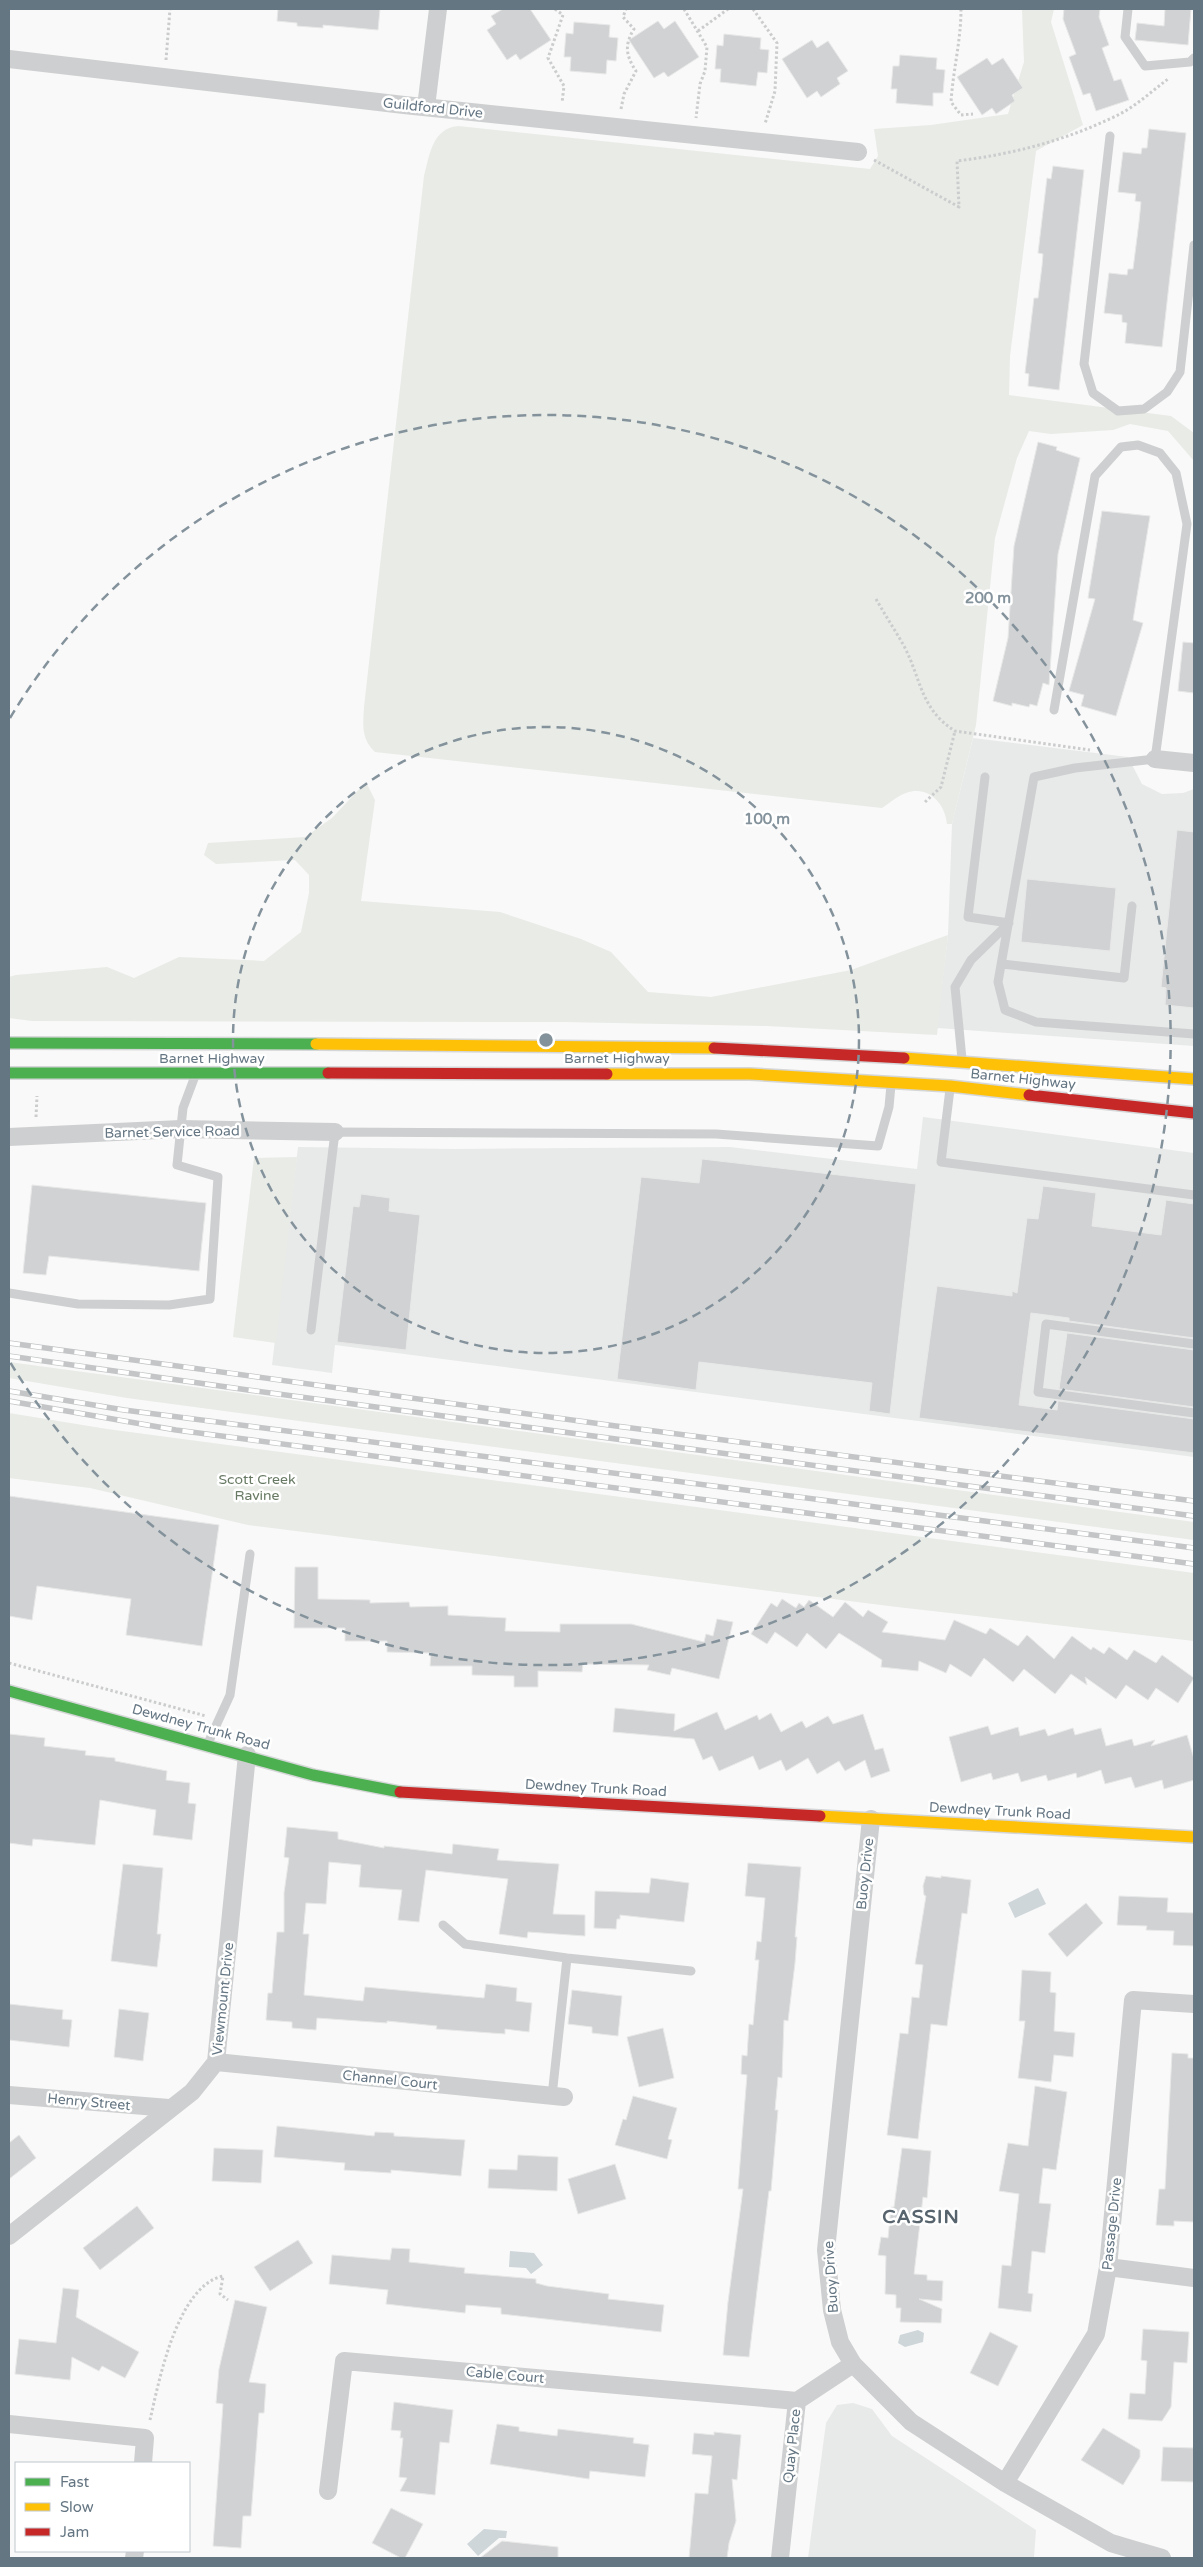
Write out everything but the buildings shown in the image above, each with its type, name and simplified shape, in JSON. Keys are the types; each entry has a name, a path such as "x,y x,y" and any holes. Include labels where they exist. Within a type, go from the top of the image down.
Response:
{"main road":[{"name":"Barnet Highway","path":"9,1043 612,1045 804,1051 1194,1079"},
{"name":"Barnet Highway","path":"9,1074 740,1074 950,1086 1194,1112"},
{"name":"Dewdney Trunk Road","path":"9,1691 314,1775 393,1792 1194,1837"}],"street":[{"path":"426,108 438,9"},
{"name":"Guildford Drive","path":"9,59 426,108 858,152"},
{"path":"1155,759 1194,763"},
{"name":"Barnet Service Road","path":"9,1137 181,1129 335,1132"},
{"name":"Viewmount Drive","path":"9,2236 169,2108 192,2092 216,2062 247,1755"},
{"name":"Buoy Drive","path":"870,1818 826,2250 832,2310 840,2342 852,2364 911,2422 1005,2483 1111,2543 1162,2558"},
{"name":"Passage Drive","path":"1005,2483 1096,2334 1108,2267 1133,2000 1194,2004"},
{"name":"Channel Court","path":"216,2062 558,2097"},
{"name":"Henry Street","path":"9,2095 169,2108"},
{"path":"1108,2267 1194,2278"},
{"name":"Cable Court","path":"328,2491 344,2362 796,2401"},
{"name":"Quay Place","path":"780,2558 794,2440 796,2401 852,2364"},
{"path":"9,2424 146,2438 143,2462"}],"lane":[{"path":"1128,9 1125,37 1145,66 1192,60"},
{"path":"1110,136 1084,364 1093,393 1118,411 1144,409 1167,392 1180,372 1194,245"},
{"path":"1054,710 1095,476 1122,447 1138,445 1160,453 1176,473 1190,524 1155,759 1075,768 1034,777 998,982 1005,1010 1036,1022 1194,1034"},
{"path":"985,777 968,916 1009,923"},
{"path":"1002,964 1124,978 1132,906"},
{"path":"962,1062 955,987 971,960 1009,923"},
{"path":"9,1293 78,1304 169,1305 210,1300 218,1177 177,1165 183,1108 196,1073"},
{"path":"311,1330 335,1132 716,1134 878,1146 889,1107 891,1082"},
{"path":"950,1086 941,1162 1194,1194"},
{"path":"1194,1344 1046,1324 1038,1392 1194,1413"},
{"path":"207,1744 230,1694 250,1554"},
{"path":"443,1925 465,1944 567,1958 691,1971"},
{"path":"558,2097 567,1958"}],"path":[{"path":"164,78 170,9"},
{"path":"556,9 563,15 548,58 564,86 561,121"},
{"path":"619,127 624,94 636,71 627,57 629,38 634,29 623,17 626,9"},
{"path":"684,9 707,47 705,71 700,84 694,135"},
{"path":"698,31 728,9"},
{"path":"753,9 777,43 775,91 759,142"},
{"path":"961,9 958,54 954,63 951,102 962,115 973,114"},
{"path":"858,152 959,207 957,161 994,156 1066,138 1120,114 1192,60"},
{"path":"876,599 905,648 920,690 942,722 955,731 1096,751"},
{"path":"925,802 941,787 955,731"},
{"path":"9,1663 218,1720"},
{"path":"146,2438 162,2368 178,2326 196,2294 212,2278 223,2276 220,2294 228,2300"}],"shaded area":[{"path":"973,738 1128,757 1142,784 1162,794 1183,793 1194,789 1194,1046 937,1028 948,935 952,824"},
{"path":"923,1117 1194,1153 1194,1457 335,1345 332,1373 272,1365 298,1147 455,1149 730,1147 917,1169"},
{"path":"1038,1888 1046,1904 1015,1918 1008,1903"},
{"path":"510,2251 534,2253 543,2265 531,2274 526,2268 509,2267"},
{"path":"918,2330 924,2333 923,2342 905,2347 898,2343 900,2335"},
{"path":"853,2403 872,2409 892,2436 1036,2530 1034,2558 808,2558 826,2423 837,2405"},
{"path":"484,2529 507,2531 506,2538 499,2538 478,2556 467,2544"}],"green space":[{"path":"1022,9 1054,9 1051,22 1083,125 1036,151 1010,356 1009,395 1171,416 1194,433 1194,461 1168,431 1130,424 1113,430 1051,434 1029,431 1017,458 995,538 976,725 952,824 947,824 943,809 934,798 928,794 914,791 903,794 882,808 375,752 365,737 363,726 364,707 424,176 437,137 449,128 458,126 870,169 878,156 874,129 931,125 1008,114 1024,62"},
{"path":"366,782 375,800 361,901 500,912 581,939 611,952 648,992 711,997 851,970 948,935 937,1035 766,1026 564,1022 32,1021 9,1018 9,977 16,975 107,967 134,978 179,957 264,961 301,932 309,893 309,875 295,860 216,864 204,855 208,843 305,837 332,818"},
{"path":"297,1157 276,1343 233,1337 254,1158"},
{"path":"9,1362 1194,1522 1194,1540 127,1398 9,1378"},
{"name":"Scott Creek Ravine","path":"9,1413 107,1429 1194,1573 1194,1641 897,1607 248,1525 90,1488 9,1478"}],"railway":[{"path":"9,1343 616,1426 1194,1501"},
{"path":"9,1356 248,1390 1194,1516"},
{"path":"9,1391 124,1410 1194,1548"},
{"path":"9,1401 176,1430 1194,1564"}],"traffic: fast":[{"path":"9,1043 316,1044"},
{"path":"9,1073 328,1073"},
{"path":"9,1691 313,1775 400,1792"}],"traffic: slow":[{"path":"316,1044 714,1048"},
{"path":"904,1058 1194,1079"},
{"path":"607,1074 750,1074 950,1086 1029,1095"},
{"path":"820,1816 1194,1837"}],"traffic: jam":[{"path":"714,1048 904,1058"},
{"path":"328,1073 607,1074"},
{"path":"1029,1095 1194,1113"},
{"path":"400,1792 820,1816"}],"district":[{"name":"CASSIN","path":"921,2217"}]}
